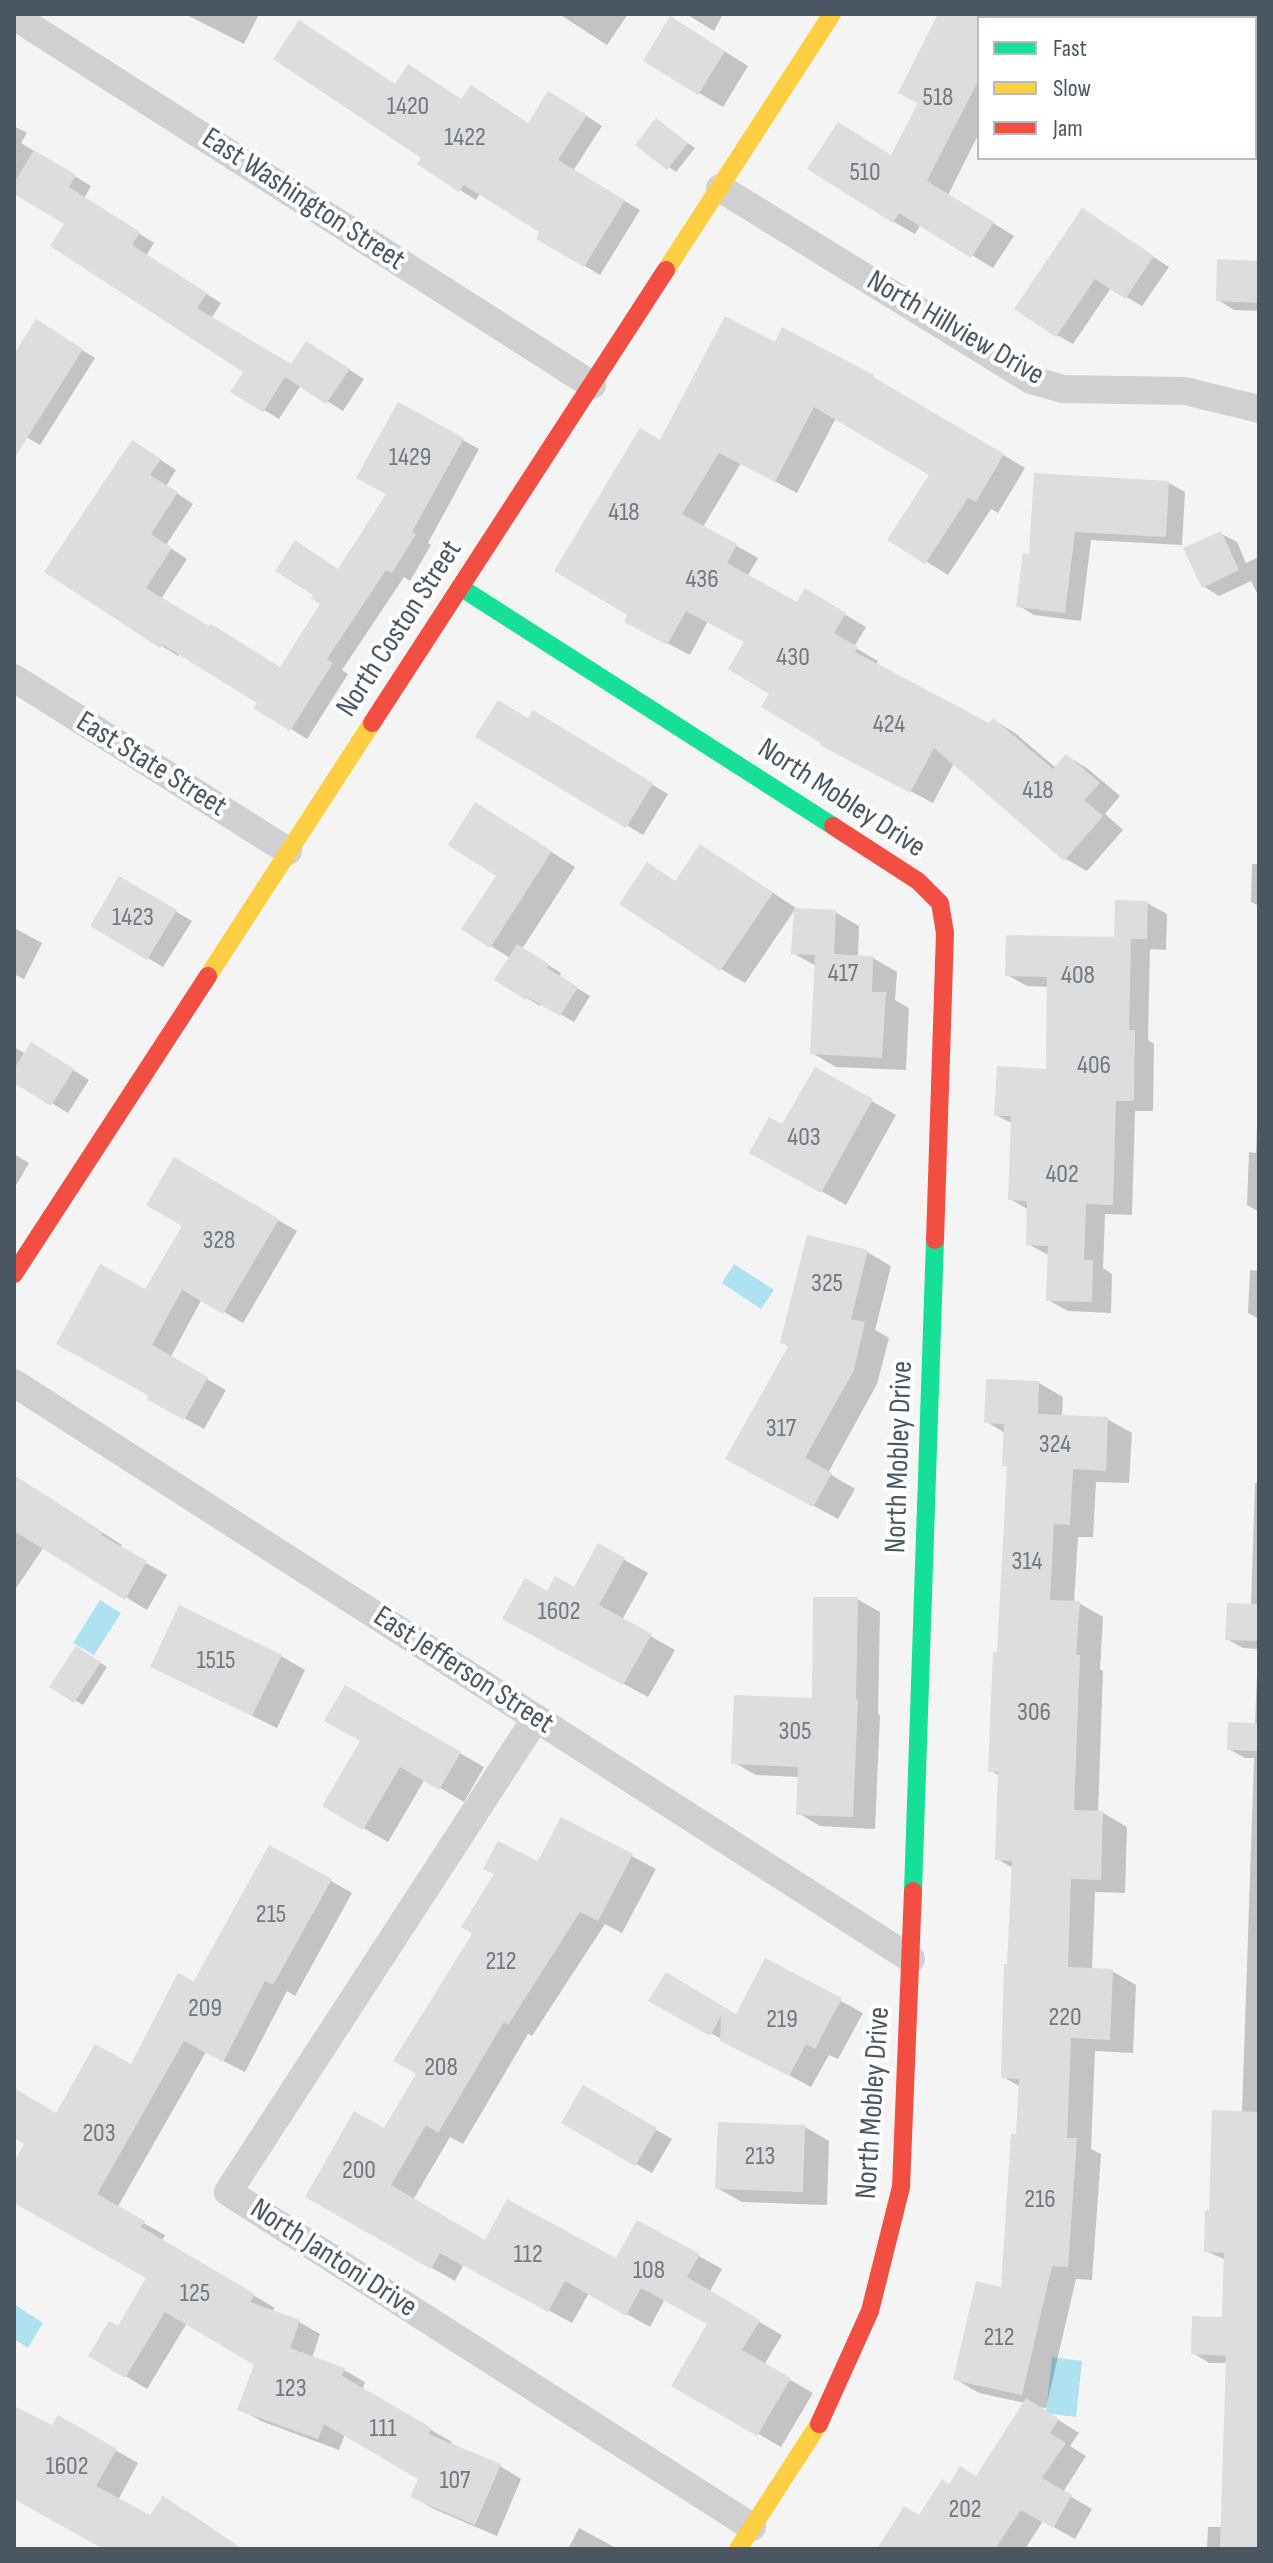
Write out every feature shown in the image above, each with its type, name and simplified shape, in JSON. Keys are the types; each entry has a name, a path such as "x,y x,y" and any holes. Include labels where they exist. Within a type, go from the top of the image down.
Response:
{"street":[{"name":"North Coston Street","path":"14,1274 832,14"},
{"name":"East Washington Street","path":"14,16 592,385"},
{"name":"North Hillview Drive","path":"720,188 1031,380 1063,389 1185,391 1259,409"},
{"name":"North Mobley Drive","path":"460,587 918,881 940,903 945,933 901,2187 870,2311 820,2422 745,2538"},
{"name":"East State Street","path":"14,678 288,851"},
{"name":"East Jefferson Street","path":"14,1383 911,1959"},
{"name":"North Jantoni Drive","path":"536,1718 228,2192 745,2538"}],"water":[{"path":"734,1264 774,1290 761,1309 722,1283"},
{"path":"100,1600 121,1613 94,1655 73,1643"},
{"path":"14,2304 43,2323 28,2348 14,2339"},
{"path":"1052,2357 1082,2361 1076,2417 1046,2413"}],"building":[{"path":"938,14 979,14 977,83 927,181 994,222 971,258 899,213 893,223 807,169 838,122 891,155 918,103 898,93"},
{"path":"670,16 725,51 698,95 643,61"},
{"path":"299,20 395,84 408,64 461,99 471,85 528,123 548,91 587,115 558,160 625,200 584,267 536,239 539,232 464,185 459,192 417,164 421,158 273,59"},
{"path":"656,118 688,143 667,170 635,145"},
{"path":"34,150 76,175 69,187 140,232 132,245 207,293 197,308 291,364 306,341 350,369 326,404 285,377 263,412 230,392 243,372 50,246 64,224 14,194 14,183"},
{"path":"1082,208 1154,256 1125,299 1095,279 1056,337 1014,309"},
{"path":"1217,259 1259,261 1259,303 1216,301"},
{"path":"725,316 775,342 782,327 874,375 1004,454 976,502 968,498 925,564 887,540 929,475 814,407 775,482 719,453 682,514 737,544 727,563 797,602 805,588 846,613 834,633 858,647 855,652 989,723 993,718 1053,769 1066,754 1100,783 1084,800 1103,816 1064,861 934,748 910,793 820,745 761,707 769,694 728,669 744,642 686,611 667,645 624,622 627,615 554,571 640,428 660,440"},
{"path":"36,319 83,349 14,459 14,354"},
{"path":"398,402 464,438 412,532 416,534 392,573 386,570 327,659 333,663 290,731 253,708 257,703 163,645 160,648 44,572 132,440 161,459 150,475 178,492 151,534 172,548 146,588 280,667 320,604 311,598 313,595 275,571 295,540 338,569 386,494 356,478"},
{"path":"1034,473 1169,481 1166,537 1075,532 1065,613 1016,607 1023,553 1029,554"},
{"path":"1221,531 1239,570 1202,588 1183,548"},
{"path":"498,700 528,718 533,710 653,783 626,828 475,737"},
{"path":"475,802 552,851 490,948 461,929 496,876 448,845"},
{"path":"700,844 773,893 720,971 619,904 647,862 675,881"},
{"path":"119,876 177,910 147,960 90,926"},
{"path":"1115,900 1148,901 1147,939 1131,939 1129,1030 1135,1030 1134,1101 1116,1101 1113,1205 1086,1204 1084,1260 1093,1260 1092,1302 1046,1301 1048,1246 1026,1245 1027,1201 1008,1200 1011,1116 994,1116 997,1066 1046,1069 1047,977 1005,976 1006,935 1114,937"},
{"path":"794,908 836,910 834,954 873,956 872,992 886,992 882,1058 810,1054 815,955 791,954"},
{"path":"517,944 578,987 560,1016 494,980"},
{"path":"31,1042 74,1069 51,1106 14,1083 14,1069"},
{"path":"815,1067 873,1099 821,1193 749,1153 769,1117 782,1124"},
{"path":"174,1157 279,1219 223,1314 182,1290 152,1345 208,1377 184,1420 146,1399 149,1396 56,1344 100,1264 145,1289 182,1226 146,1205"},
{"path":"807,1235 868,1250 851,1319 865,1322 854,1370 805,1458 832,1473 813,1507 725,1459 789,1345 780,1343"},
{"path":"986,1379 1039,1381 1038,1414 1108,1417 1106,1471 1073,1469 1070,1525 1054,1524 1050,1600 1080,1601 1076,1655 1080,1655 1074,1810 1103,1811 1101,1880 1071,1879 1068,1967 1113,1969 1110,2040 1071,2038 1067,2138 1077,2138 1068,2267 1052,2266 1022,2395 953,2380 976,2281 1001,2287 1011,2134 1016,2134 1019,2079 1001,2078 1004,1964 1007,1964 1012,1861 995,1860 998,1772 988,1772 993,1652 997,1652 1007,1466 1002,1466 1004,1424 984,1423"},
{"path":"14,1475 103,1532 101,1535 147,1561 125,1600 14,1531"},
{"path":"598,1543 625,1558 599,1605 652,1634 623,1685 502,1619 525,1578 547,1591 555,1576 574,1587"},
{"path":"813,1597 858,1597 853,1817 796,1815 798,1767 731,1764 734,1695 812,1698"},
{"path":"1227,1603 1259,1604 1259,1641 1225,1640"},
{"path":"179,1605 282,1655 252,1716 150,1667"},
{"path":"76,1646 101,1662 74,1703 49,1687"},
{"path":"345,1685 461,1752 439,1790 400,1767 363,1830 322,1806 360,1741 324,1721"},
{"path":"1228,1722 1259,1723 1259,1751 1227,1750"},
{"path":"561,1817 633,1854 598,1921 580,1912 508,2025 504,2022 438,2133 426,2125 391,2185 485,2240 507,2199 616,2258 637,2220 700,2254 687,2277 760,2320 742,2350 791,2378 757,2436 671,2386 707,2324 641,2288 626,2316 565,2281 548,2312 440,2253 431,2269 305,2197 354,2111 384,2128 416,2074 393,2061 472,1934 461,1927 494,1874 483,1869 498,1841 538,1861"},
{"path":"269,1845 332,1879 273,1985 265,1981 223,2062 184,2041 97,2194 145,2221 141,2227 255,2294 250,2302 300,2320 290,2348 345,2368 342,2376 432,2428 428,2434 501,2464 475,2525 410,2497 418,2479 324,2424 318,2439 237,2410 254,2365 165,2312 125,2378 88,2356 109,2321 118,2326 146,2278 14,2203 14,2162 24,2144 14,2138 14,2088 56,2113 95,2044 131,2064 178,1973 194,1981"},
{"path":"765,1958 842,1998 815,2049 806,2044 789,2076 720,2041 721,2016 710,2036 648,2001 666,1972 736,2014"},
{"path":"583,2085 657,2128 635,2166 561,2123"},
{"path":"1212,2110 1259,2112 1259,2549 1220,2549 1226,2356 1191,2354 1192,2316 1222,2317 1224,2253 1204,2252 1205,2210 1209,2210"},
{"path":"718,2122 805,2125 803,2192 715,2189"},
{"path":"1026,2398 1059,2419 1050,2433 1066,2443 1042,2478 1072,2495 1053,2528 1021,2510 995,2549 877,2549 904,2506 919,2515 942,2479 949,2484 960,2466 976,2476"},
{"path":"14,2406 52,2425 58,2415 117,2449 96,2486 150,2515 163,2496 242,2549 103,2549 14,2499"}],"traffic: fast":[{"path":"460,587 833,826"},
{"path":"913,1891 935,1240"}],"traffic: slow":[{"path":"666,270 832,14"},
{"path":"208,976 372,723"},
{"path":"738,2549 819,2424"}],"traffic: jam":[{"path":"372,723 666,270"},
{"path":"833,826 918,881 940,903 945,933 935,1240"},
{"path":"14,1274 208,976"},
{"path":"819,2424 870,2311 901,2187 913,1891"}]}
